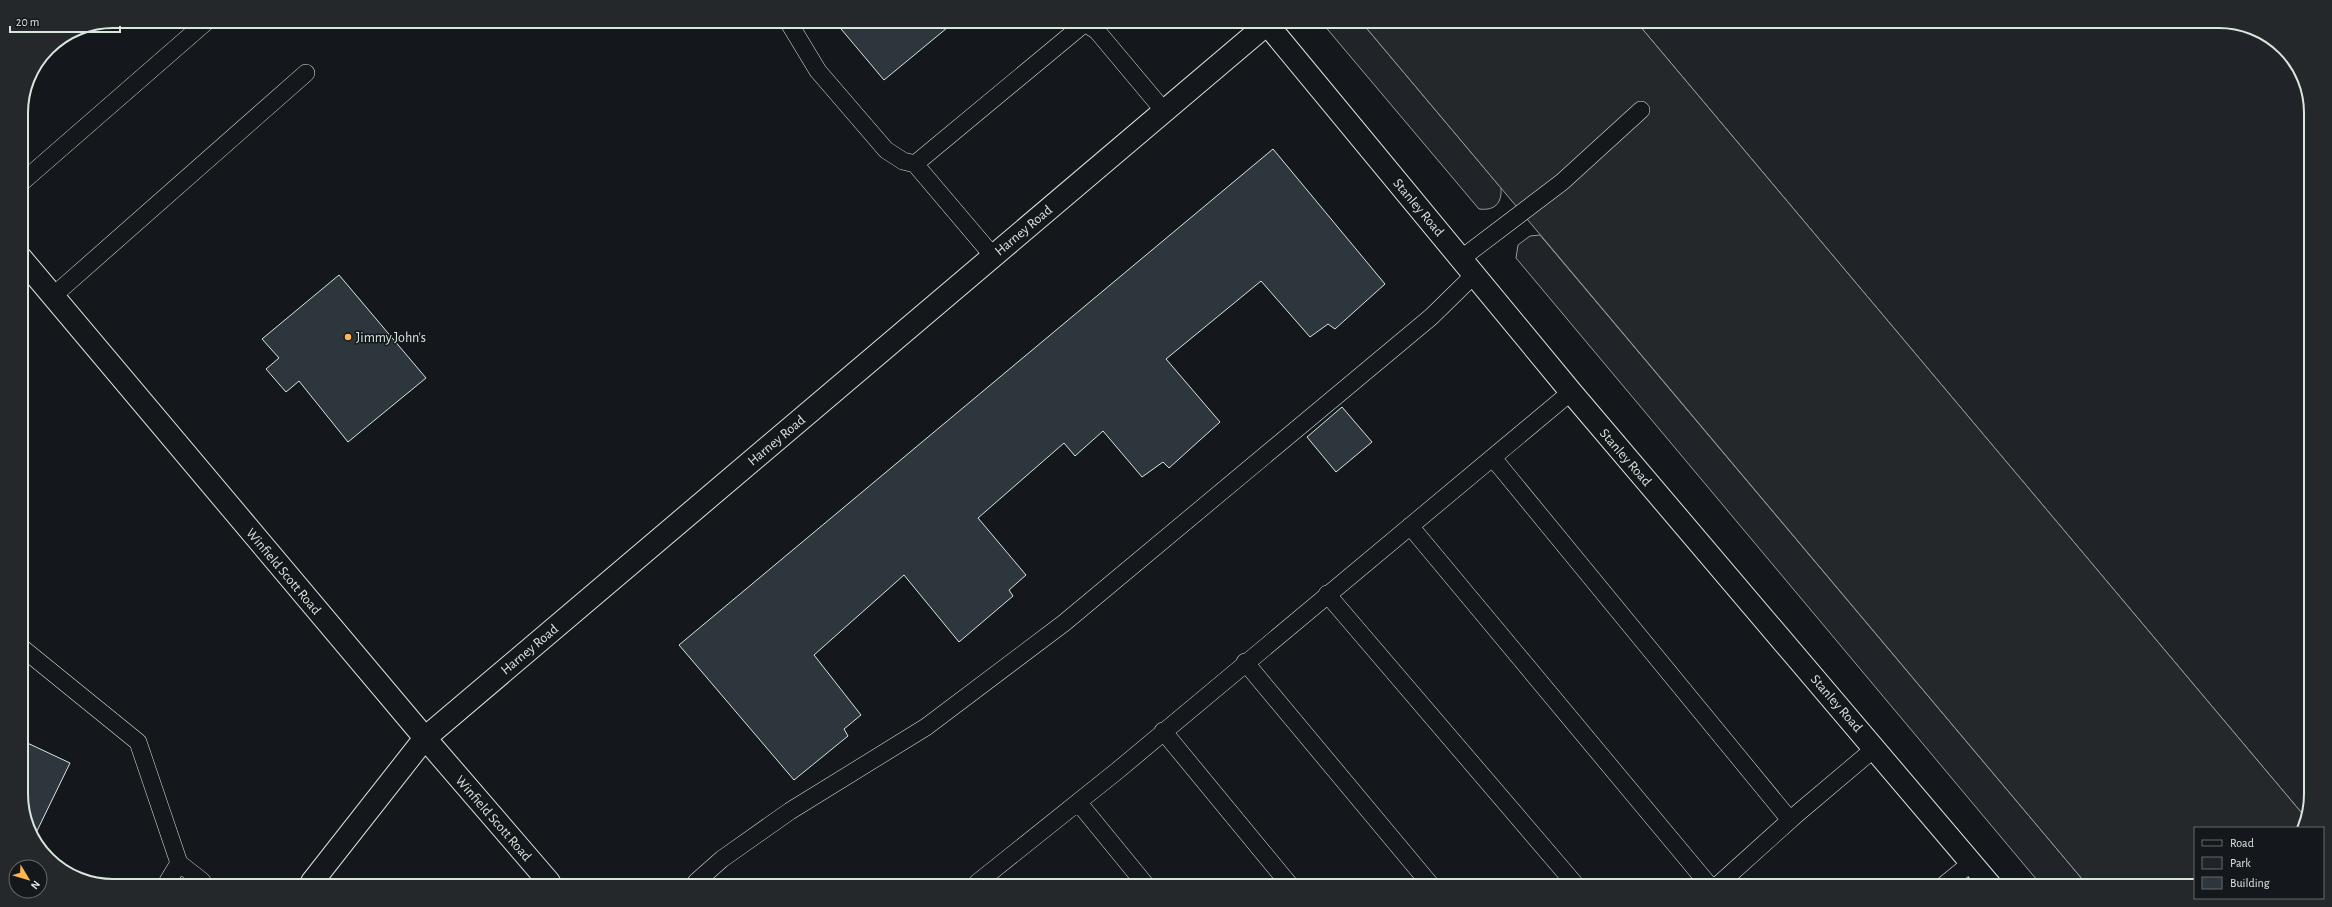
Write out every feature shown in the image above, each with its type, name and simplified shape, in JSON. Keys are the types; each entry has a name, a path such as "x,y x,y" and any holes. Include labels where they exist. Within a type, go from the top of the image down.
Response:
{"street":[{"name":"Harney Road","path":"314,879 425,738 1262,28"},
{"name":"Stanley Road","path":"1270,28 1571,392 1875,748 1984,879"},
{"name":"Winfield Scott Road","path":"28,266 425,738 546,879"}],"lane":[{"path":"28,177 199,28"},
{"path":"793,28 818,71 886,150 903,161 915,164 993,256"},
{"path":"915,164 1079,28"},
{"path":"1092,28 1097,31 1164,111"},
{"path":"53,296 306,73"},
{"path":"699,879 722,859 790,810 926,726 1064,623 1431,317 1468,266 1641,110"},
{"path":"996,877 1078,802 1571,392"},
{"path":"1493,458 1790,820"},
{"path":"1410,526 1704,879"},
{"path":"1327,594 1571,879"},
{"path":"28,653 138,742 179,864 199,879"},
{"path":"1245,662 1426,879"},
{"path":"1164,731 1286,879"},
{"path":"1725,879 1790,820 1875,748"},
{"path":"1078,802 1141,879"},
{"path":"1951,879 1971,862"},
{"path":"169,879 179,864"}],"green space":[{"path":"1326,28 1366,28 1501,188 1499,202 1496,205 1489,209 1479,209"},
{"path":"1642,28 2224,28 2236,30 2257,37 2266,42 2283,57 2298,81 2304,108 2304,794 2302,813"},
{"path":"1540,235 2082,879 2036,879 1516,258 1518,245 1530,236"}],"shaded area":[{"path":"1366,28 1642,28 2302,813 2297,827 2194,827 2194,879 2082,879"}],"building":[{"path":"840,28 947,28 884,80"},
{"path":"1273,149 1385,284 1335,329 1328,324 1310,337 1261,281 1166,359 1220,422 1169,468 1163,462 1142,477 1103,431 1075,456 1064,443 978,518 1026,575 1009,590 1013,596 959,642 904,575 814,655 861,715 844,729 848,736 794,780 679,645"},
{"path":"339,275 426,378 348,442 299,381 286,392 266,369 279,358 262,339"},
{"path":"1342,407 1372,442 1336,472 1307,437"},
{"path":"28,743 70,763 37,831 30,811 28,799"}],"place":[{"name":"Jimmy John's","path":"348,337"}]}
